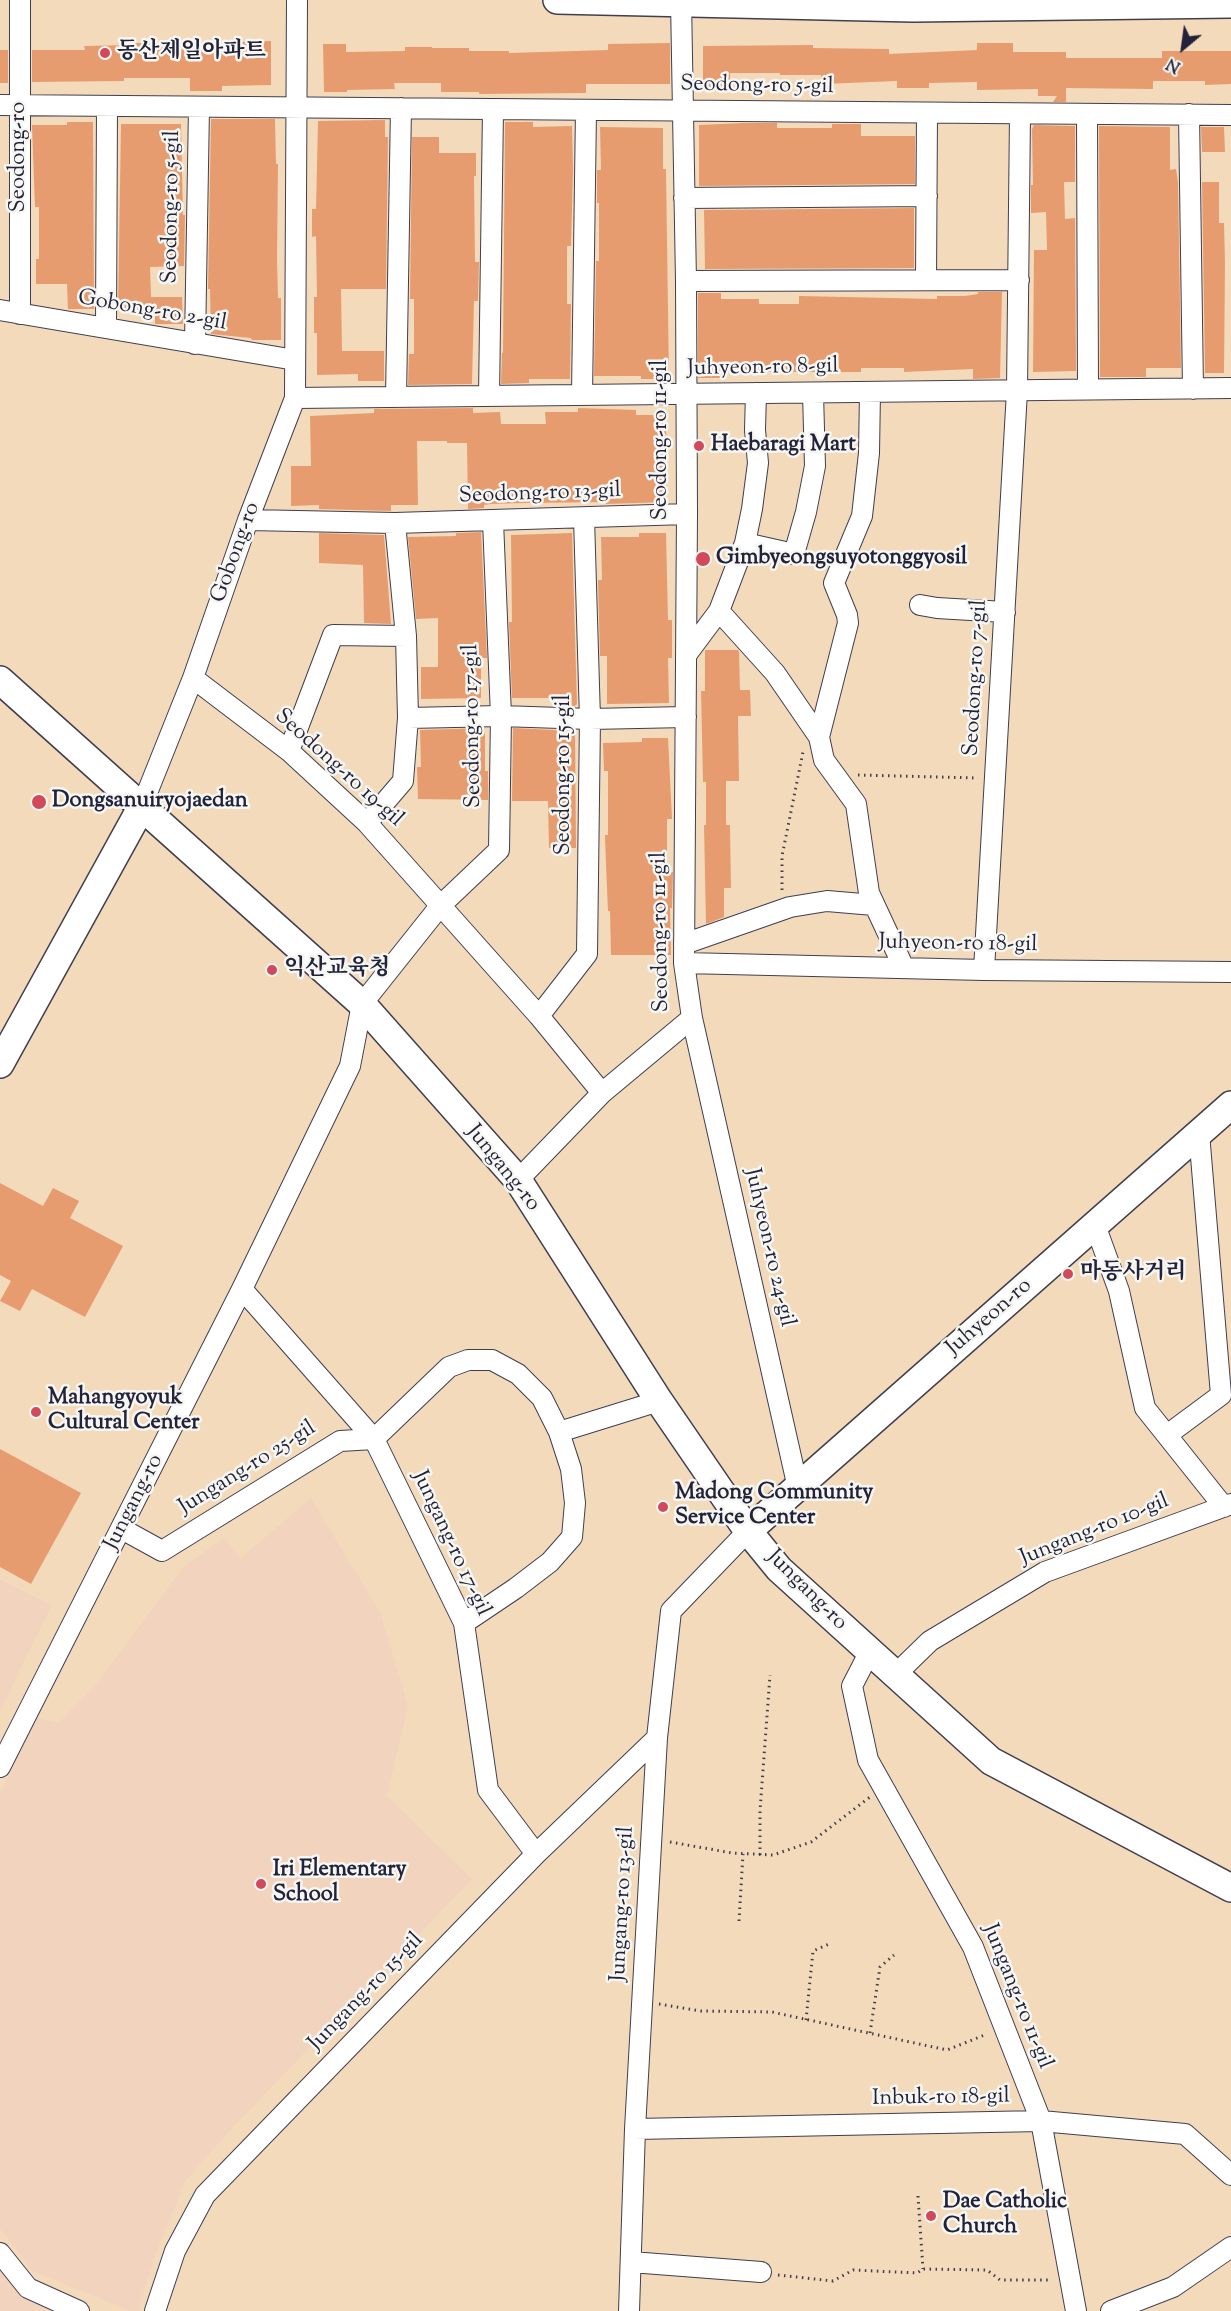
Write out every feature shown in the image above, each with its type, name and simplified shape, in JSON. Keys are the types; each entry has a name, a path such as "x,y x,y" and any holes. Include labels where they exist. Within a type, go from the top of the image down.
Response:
{"street":[{"name":"Seodong-ro","path":"20,0 20,314"},
{"name":"Gobong-ro","path":"0,1064 141,808 193,678 248,520 295,398 297,0"},
{"path":"557,0 913,4 1194,2 1231,4"},
{"name":"Seodong-ro 11-gil","path":"518,1180 602,1093 692,1018 684,953 687,514 681,1"},
{"name":"Seodong-ro 5-gil","path":"0,105 1231,115"},
{"path":"106,328 108,106"},
{"name":"Seodong-ro 5-gil","path":"195,344 199,107"},
{"path":"396,397 401,108"},
{"path":"489,396 493,109"},
{"path":"582,395 586,110"},
{"path":"926,280 927,113"},
{"name":"Seodong-ro 7-gil","path":"984,970 1017,391 1020,114"},
{"path":"1087,114 1088,389"},
{"path":"1189,114 1193,389"},
{"path":"684,198 927,196"},
{"path":"686,281 1019,280"},
{"name":"Gobong-ro 2-gil","path":"0,310 295,360"},
{"name":"Juhyeon-ro 8-gil","path":"295,398 1231,388"},
{"path":"814,731 848,623 834,583 862,516 869,453 870,392"},
{"path":"687,654 719,611 745,543 758,463 755,430 756,393"},
{"path":"745,543 794,554 806,512 815,466 813,393"},
{"name":"Seodong-ro 13-gil","path":"248,520 395,523 687,514"},
{"name":"Seodong-ro 15-gil","path":"539,1016 587,954 590,719 584,518"},
{"name":"Seodong-ro 17-gil","path":"440,906 499,850 501,716 493,521"},
{"path":"368,823 403,781 408,717 406,636 395,523"},
{"path":"920,605 1005,612"},
{"path":"719,611 775,673 814,731 824,760 856,804 869,893 904,968"},
{"path":"289,751 333,635 406,636"},
{"name":"Seodong-ro 19-gil","path":"193,678 289,751 368,823 539,1016 602,1093"},
{"name":"Jungang-ro","path":"0,680 362,1004 518,1180 659,1401 748,1531 778,1569 991,1761 1231,1888"},
{"path":"408,717 501,716 590,719 686,717"},
{"path":"684,953 782,910 827,901 874,905"},
{"path":"362,1004 440,906"},
{"name":"Juhyeon-ro 18-gil","path":"684,953 904,968 1231,972"},
{"name":"Jungang-ro","path":"0,1767 242,1289 350,1066 362,1004"},
{"name":"Juhyeon-ro 24-gil","path":"692,1018 798,1488"},
{"name":"Juhyeon-ro","path":"748,1531 1231,1105"},
{"path":"1167,1435 1221,1395 1223,1317 1199,1132"},
{"path":"1095,1225 1119,1292 1145,1408 1227,1505"},
{"name":"Jungang-ro 17-gil","path":"242,1289 374,1439 464,1623 488,1790 536,1854"},
{"path":"374,1439 449,1367 468,1360 492,1360 518,1374 542,1398 560,1432 571,1469 575,1503 572,1537 550,1562 464,1623"},
{"path":"560,1432 659,1401"},
{"name":"Jungang-ro 25-gil","path":"122,1529 162,1551 340,1441 374,1439"},
{"name":"Jungang-ro 10-gil","path":"895,1675 930,1641 1045,1572 1227,1505"},
{"name":"Jungang-ro 13-gil","path":"629,2311 635,2129 657,1738 671,1611 748,1531"},
{"name":"Jungang-ro 11-gil","path":"869,1653 852,1686 868,1760 973,1947 1041,2121 1076,2311"},
{"name":"Jungang-ro 15-gil","path":"155,2311 175,2251 205,2195 536,1854 657,1738"},
{"name":"Inbuk-ro 18-gil","path":"635,2129 1041,2121 1185,2134 1231,2175"},
{"path":"1111,2311 1173,2287 1231,2247"},
{"path":"0,2253 28,2288 79,2311"},
{"path":"631,2262 761,2272"}],"path":[{"path":"782,910 782,856 799,767 814,731"},
{"path":"836,776 868,774 995,779"},
{"path":"760,1855 760,1811 771,1675"},
{"path":"652,1839 743,1854 773,1855 811,1842 883,1787"},
{"path":"739,1921 743,1854"},
{"path":"806,2020 813,1951 829,1944"},
{"path":"870,2033 880,1967 894,1955"},
{"path":"642,2001 701,2011 772,2012 947,2050 1003,2027"},
{"path":"918,2196 923,2269"},
{"path":"761,2272 833,2281 853,2270 917,2273 923,2269 987,2271 1000,2280 1070,2281"}],"shaded area":[{"path":"311,1498 380,1612 408,1706 387,1796 472,1879 234,2126 186,2180 155,2256 138,2311 130,2311 33,2271 0,2229 0,1793 37,1718 58,1723 99,1681 183,1567 224,1538 241,1558"},
{"path":"0,1579 52,1605 0,1711"},
{"path":"0,2270 27,2299 52,2311 0,2311"}],"building":[{"path":"271,41 271,85 222,86 222,91 190,91 190,78 32,82 32,50 85,50 84,46 133,45 133,43 165,43 165,49 240,49 240,42"},
{"path":"670,43 670,84 586,84 586,93 479,94 479,92 441,92 441,83 394,83 395,89 324,92 323,44 346,44 346,52 405,51 405,47 432,47 469,48 469,51 509,51 509,53 608,50 608,44"},
{"path":"977,43 1013,43 1013,52 1066,52 1066,58 1162,58 1162,51 1231,51 1231,84 1205,85 1205,81 1153,81 1153,89 1066,88 1066,102 1053,102 1057,96 1038,96 1038,89 977,90 977,82 929,83 929,88 897,88 897,81 822,84 821,75 780,75 780,73 730,73 730,87 703,88 703,46 813,45 813,48 889,49 889,54 977,50"},
{"path":"0,50 8,50 8,83 0,83"},
{"path":"211,119 275,119 276,164 278,164 278,298 281,298 281,340 252,340 251,338 211,334 210,289 208,289"},
{"path":"385,120 385,137 388,137 386,289 341,289 342,351 384,351 384,381 358,381 358,374 317,375 317,333 314,333 314,297 317,297 316,236 312,237 312,209 316,209 318,121"},
{"path":"67,122 93,122 94,309 68,309 67,284 36,284 36,259 39,259 39,207 35,207 32,125 67,125"},
{"path":"505,122 533,122 533,127 572,126 571,246 567,246 567,304 571,304 570,379 529,379 529,383 501,384"},
{"path":"777,123 777,128 832,128 832,124 861,124 861,136 915,136 915,184 699,186 699,125"},
{"path":"121,124 181,124 183,215 185,215 184,266 150,267 151,297 182,297 183,324 155,324 155,313 122,313 122,309 118,309"},
{"path":"1034,125 1075,126 1075,182 1064,182 1065,219 1075,218 1076,371 1033,372 1034,250 1047,250 1046,212 1031,213 1032,129"},
{"path":"1099,126 1170,127 1170,170 1176,169 1178,182 1181,368 1146,368 1146,377 1100,377"},
{"path":"600,127 663,128 663,169 666,169 669,379 641,379 641,376 594,376 596,261 599,261 597,170 601,170"},
{"path":"1201,127 1224,127 1225,152 1202,152"},
{"path":"412,137 439,137 439,153 476,153 475,262 479,262 478,301 474,301 472,384 408,385 409,354 414,354 414,299 410,299"},
{"path":"1202,182 1219,182 1219,223 1224,223 1224,373 1205,373"},
{"path":"914,208 914,268 705,269 704,210"},
{"path":"978,292 1002,292 1000,378 973,379 973,369 904,372 904,368 861,368 861,372 722,372 722,378 698,378 698,293 721,293 721,299 759,299 759,304 799,304 799,296 937,299 937,296 965,296 978,294"},
{"path":"473,408 473,413 500,412 501,424 546,424 545,412 578,412 578,408 636,410 636,415 666,415 667,502 491,504 484,505 484,508 468,509 467,443 417,441 418,505 391,505 391,511 319,509 319,505 291,506 291,466 311,466 310,416 374,413 374,409"},
{"path":"481,532 487,658 481,658 481,698 421,699 421,667 438,667 438,618 416,619 408,537 456,536 456,533"},
{"path":"319,533 384,535 391,624 364,623 363,565 319,563"},
{"path":"572,533 577,704 562,706 562,698 512,698 509,622 512,622 511,535"},
{"path":"639,533 666,533 668,620 672,620 672,658 668,658 669,703 607,704 607,656 600,656 598,580 602,580 601,537 639,537"},
{"path":"705,650 738,650 740,690 750,690 751,716 738,716 739,781 726,781 726,825 730,825 731,888 724,888 724,917 706,924 704,825 706,825 706,782 703,782 701,691 705,691"},
{"path":"485,728 488,800 418,799 417,767 421,767 420,730"},
{"path":"513,728 575,731 576,848 549,848 548,801 512,801"},
{"path":"642,738 668,738 672,819 667,819 667,872 673,872 672,908 670,908 671,955 611,955 605,835 608,835 608,771 604,771 603,743 642,742"},
{"path":"0,1183 43,1206 53,1188 79,1201 70,1218 123,1246 85,1317 32,1289 20,1311 0,1301 11,1281 0,1275"},
{"path":"0,1449 81,1493 31,1584 0,1567"}],"place":[{"name":"동산제일아파트","path":"105,53"},
{"name":"Haebaragi Mart","path":"699,446"},
{"name":"Gimbyeongsuyotonggyosil","path":"703,559"},
{"name":"Dongsanuiryojaedan","path":"39,802"},
{"name":"익산교육청","path":"272,970"},
{"name":"마동사거리","path":"1068,1274"},
{"name":"Mahangyoyuk Cultural Center","path":"36,1412"},
{"name":"Madong Community Service Center","path":"663,1507"},
{"name":"Iri Elementary School","path":"261,1884"},
{"name":"Dae Catholic Church","path":"931,2216"}]}
